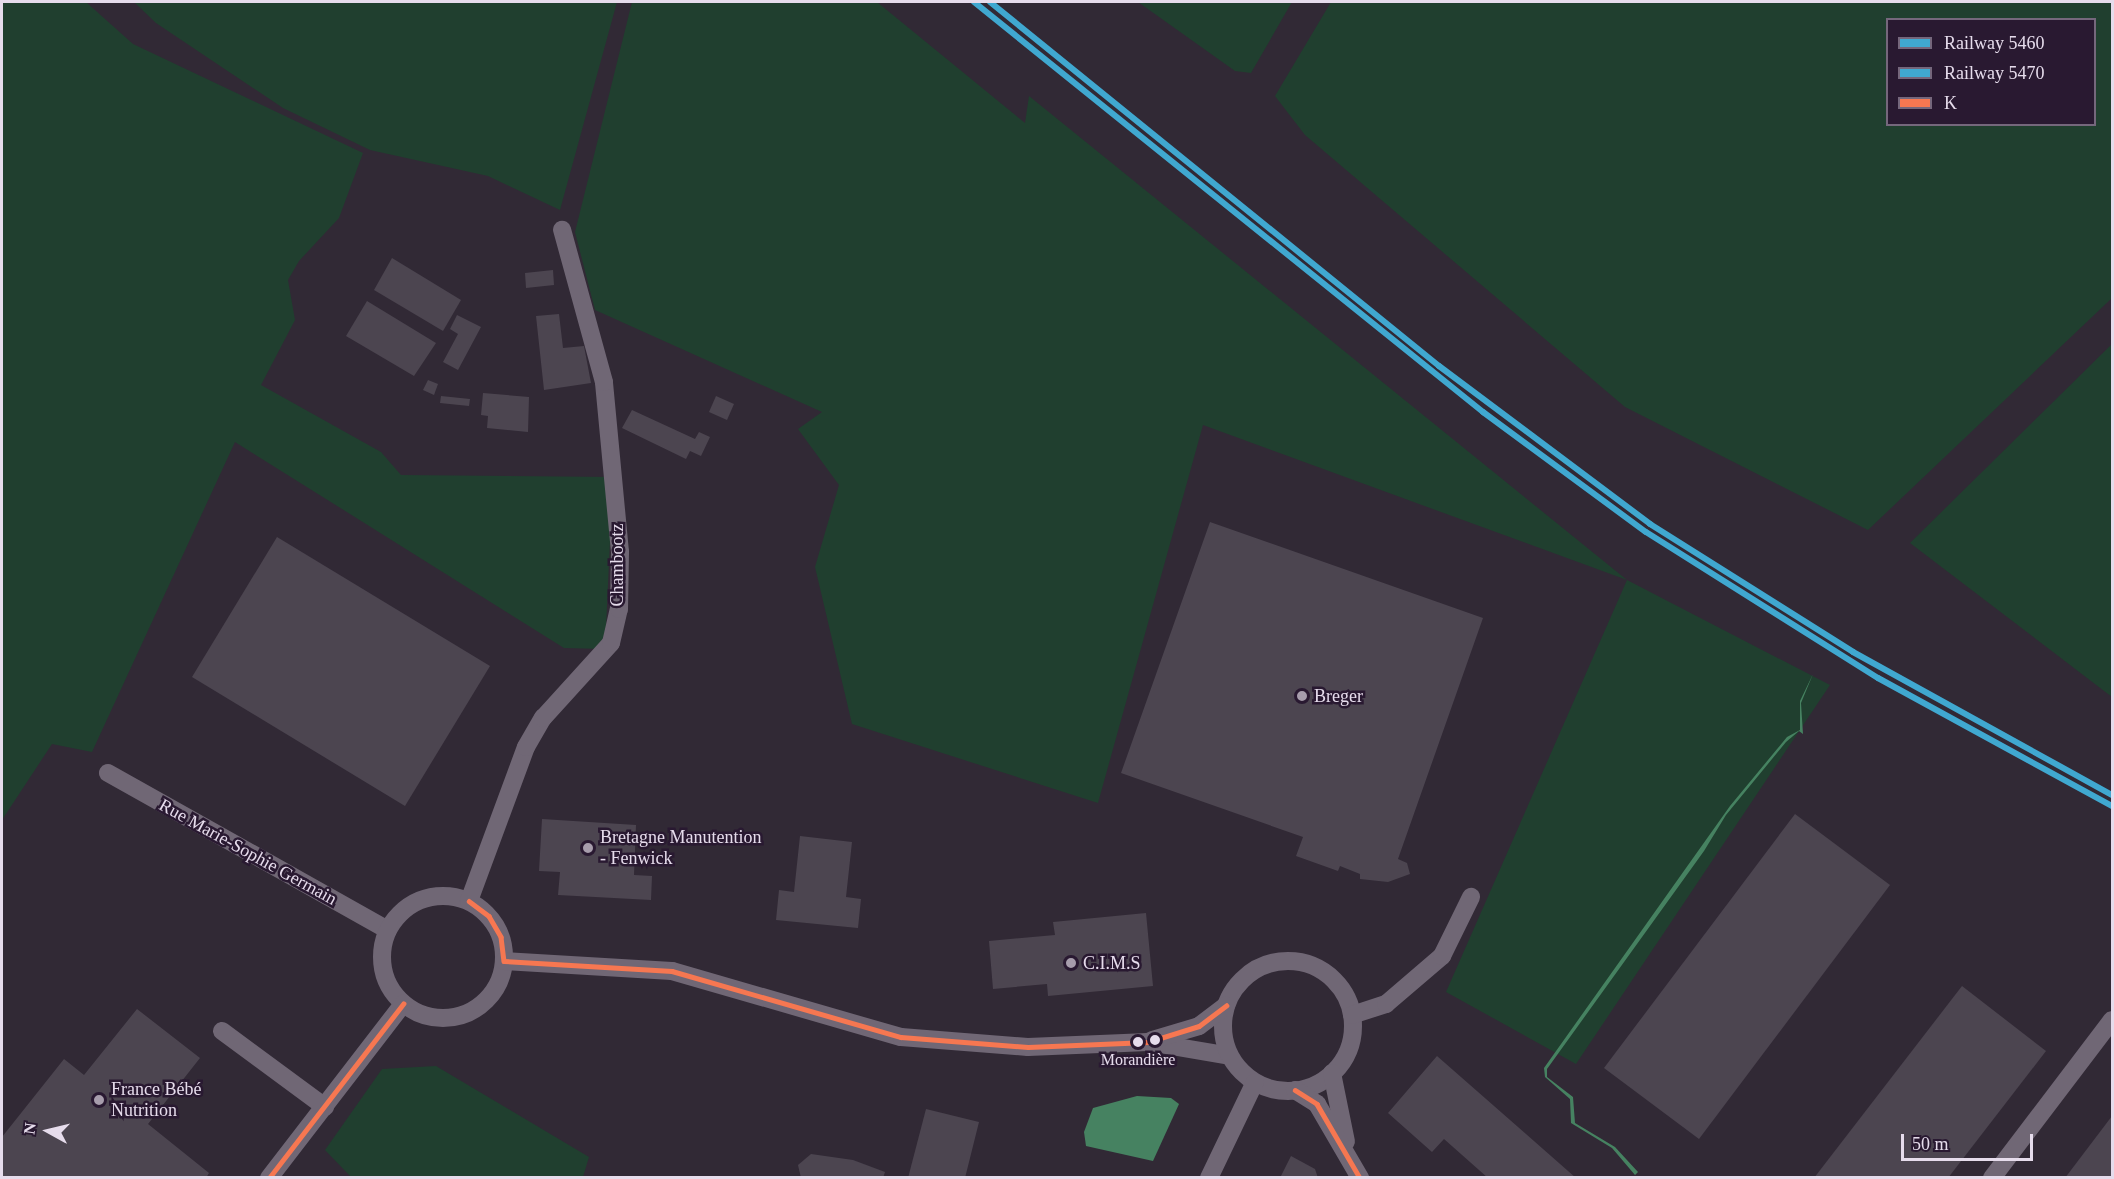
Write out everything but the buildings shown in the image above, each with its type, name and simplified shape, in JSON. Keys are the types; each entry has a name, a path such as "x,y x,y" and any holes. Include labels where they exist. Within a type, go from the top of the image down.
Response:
{"street":[{"name":"Chambootz","path":"469,901 526,747 543,718 611,643 619,609 620,552 604,382 562,230"},
{"name":"Rue Marie-Sophie Germain","path":"108,773 388,930"},
{"path":"451,896 469,901 489,916 497,930 504,961 500,980 475,1009 438,1018 403,1004 383,970 388,930 399,914 423,900 451,896"},
{"path":"1352,1015 1386,1004 1442,956 1471,897"},
{"path":"504,961 672,971 901,1037 1028,1047 1148,1042 1230,1056"},
{"path":"1148,1042 1199,1026 1226,1006 1242,979 1259,967 1299,961 1334,980 1352,1015 1345,1056 1332,1073 1295,1090"},
{"path":"269,1178 403,1004"},
{"path":"1226,1006 1224,1040 1230,1056 1255,1082 1295,1090 1317,1104 1348,1153 1360,1178"},
{"path":"1992,1178 2112,1020"},
{"path":"222,1031 325,1107"},
{"path":"1332,1073 1348,1153"},
{"path":"1209,1178 1255,1082"}],"shaded area":[{"path":"2,2 86,2 133,44 363,153 339,218 299,261 288,280 295,320 261,385 381,452 401,475 613,477 605,649 564,648 235,442 92,752 52,744 2,820"},
{"path":"134,2 617,2 560,210 488,176 370,150 283,108 156,23"},
{"path":"632,2 877,2 1025,123 1029,96 1627,580 1203,425 1098,803 852,724 815,567 839,485 798,429 822,412 595,310 575,232"},
{"path":"1138,2 1292,2 1251,73 1235,71"},
{"path":"1331,2 2112,2 2112,298 1868,530 1625,407 1305,135 1275,96"},
{"path":"2112,344 2112,697 1910,543"},
{"path":"1627,580 1830,685 1576,1064 1446,992"},
{"path":"1813,674 1801,703 1803,734 1799,731 1786,742 1726,815 1704,851 1547,1069 1547,1077 1573,1097 1575,1123 1615,1147 1638,1172 1635,1175 1612,1148 1571,1123 1570,1099 1545,1077 1544,1068 1730,806 1787,737 1800,730 1800,701"},
{"path":"436,1066 589,1157 583,1177 351,1177 325,1150 382,1069"},
{"path":"1137,1096 1171,1098 1179,1104 1153,1161 1086,1146 1084,1132 1093,1108"}],"rail line":[{"name":"5460","path":"974,2 1483,412 1646,532 1878,678 2112,806"},
{"name":"5470","path":"990,2 1439,366 1650,524 1853,652 2112,795"}],"transit line":[{"name":"K","path":"469,901 489,916 501,937 504,961"},
{"name":"K","path":"504,961 672,971 901,1037 1028,1047 1148,1042 1199,1026 1226,1006"},
{"name":"K","path":"269,1178 403,1004"},
{"name":"K","path":"1295,1090 1317,1104 1360,1178"}],"place":[{"name":"Breger","path":"1302,696"},
{"name":"Bretagne Manutention - Fenwick","path":"588,848"},
{"name":"C.I.M.S","path":"1071,963"},
{"name":"Morandière","path":"1138,1042"},
{"name":"France Bébé Nutrition","path":"99,1100"}]}
